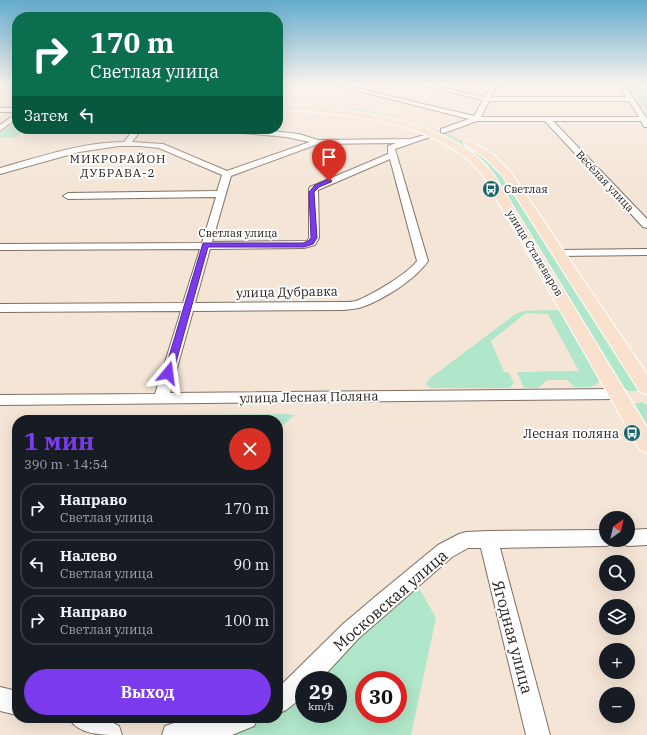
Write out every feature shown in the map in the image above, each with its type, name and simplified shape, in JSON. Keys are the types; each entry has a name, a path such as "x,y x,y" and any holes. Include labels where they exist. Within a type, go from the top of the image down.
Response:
{"main road":[{"name":"улица Сталеваров","path":"392,119 403,121"},
{"name":"улица Сталеваров","path":"396,119 438,133 480,150 506,172 647,388"},
{"name":"улица Сталеваров","path":"438,133 465,151 480,164 489,175 647,444"},
{"path":"465,151 480,150"},
{"path":"618,394 647,396"}],"street":[{"path":"0,129 12,119"},
{"path":"392,155 391,148 476,120 526,119"},
{"name":"Весёлая улица","path":"547,119 647,225"},
{"path":"557,119 645,122"},
{"path":"126,144 134,134"},
{"path":"270,134 299,137 317,142"},
{"path":"0,171 93,146 149,144 160,146 227,174 317,142 410,141"},
{"name":"Светлая улица","path":"0,247 304,245 311,243 314,238 313,189 392,155"},
{"name":"улица Дубравка","path":"0,308 357,304 397,282 420,267 423,261 392,155"},
{"path":"161,399 227,174"},
{"path":"68,196 220,194"},
{"path":"559,253 647,252"},
{"name":"улица Лесная Поляна","path":"0,400 618,394"},
{"path":"635,538 647,537"},
{"name":"Московская улица","path":"313,671 351,631 445,550 466,540 599,538"},
{"name":"Ягодная улица","path":"488,539 538,735"},
{"name":"Московская улица","path":"283,699 295,689"},
{"path":"0,699 12,702"},
{"path":"89,723 105,734"},
{"path":"174,735 186,734 233,723"}],"green space":[{"path":"411,122 444,132 471,146 470,148 461,147 407,123"},
{"path":"12,124 12,134 20,134 16,138 0,138 0,133"},
{"path":"475,154 481,154 500,171 638,385 637,391 628,391 619,385 491,173"},
{"path":"523,311 562,311 600,379 593,386 574,387 567,380 547,380 538,388 524,388 517,372 579,371 548,314 526,313 491,341 504,372 509,373 514,383 510,388 434,388 427,385 426,383 429,379 514,315"},
{"path":"641,402 647,405 647,433 633,404"},
{"path":"284,414 295,415 283,425 283,415 180,415"},
{"path":"417,584 436,618 411,735 234,735 257,723 283,723 283,707 295,696 295,723 347,723 347,671 321,671"}],"place":[{"name":"Светлая","path":"491,189"},
{"name":"Лесная поляна","path":"632,433"}],"district":[{"name":"МИКРОРАЙОН ДУБРАВА-2","path":"118,165"}],"route":[{"path":"168,373 205,245 304,245 311,243 314,238 312,192 317,186 329,181"}]}
